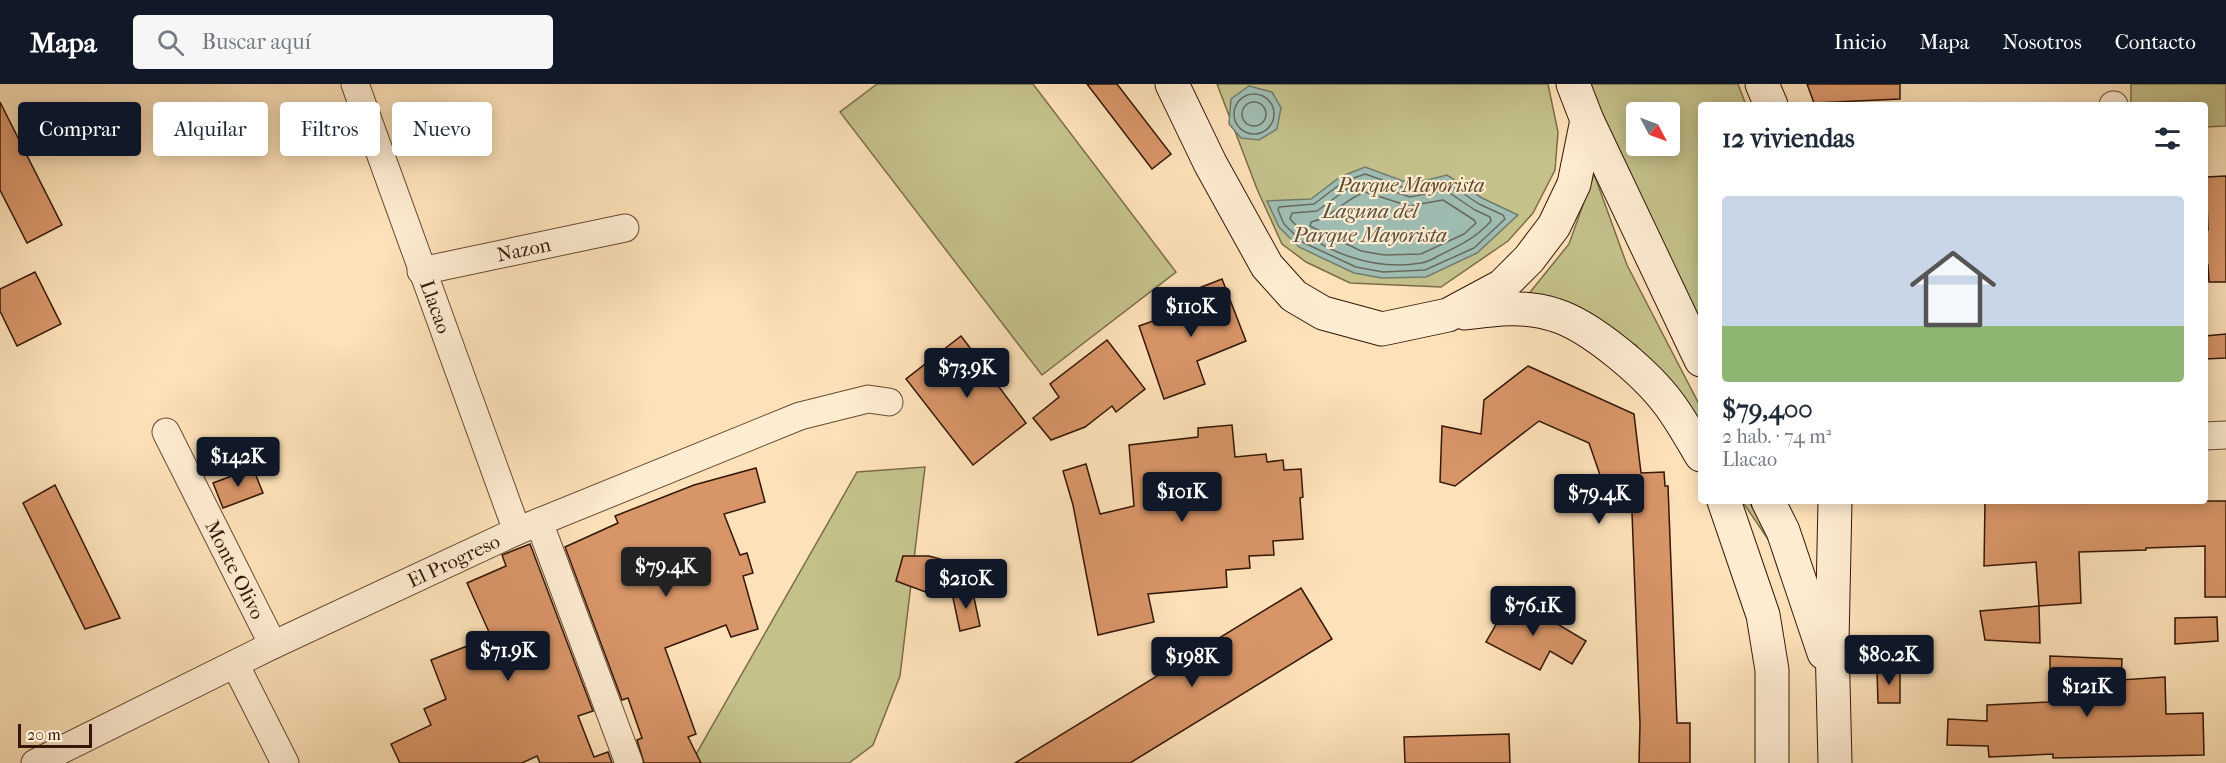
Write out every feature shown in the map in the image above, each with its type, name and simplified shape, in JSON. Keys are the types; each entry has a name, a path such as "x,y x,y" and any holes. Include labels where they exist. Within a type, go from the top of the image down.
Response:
{"main road":[{"path":"1172,84 1210,163 1267,266 1294,296 1323,313 1382,329 1448,315 1507,308 1557,315 1578,325 1626,360 1668,403 1698,449"},
{"path":"1573,84 1587,120 1698,354"},
{"path":"1762,84 1770,102"},
{"path":"1448,315 1502,286 1529,259 1554,226 1574,184 1587,120"},
{"path":"1725,504 1763,615 1772,670 1772,763"},
{"path":"1770,504 1783,531 1833,680"},
{"path":"1835,504 1833,680 1835,763"}],"street":[{"name":"Llacao","path":"355,84 421,271 629,763"},
{"name":"Nazon","path":"421,271 625,228"},
{"name":"El Progreso","path":"37,763 273,645 528,527 800,416 868,399 888,402"},
{"name":"Monte Olivo","path":"166,432 273,645"},
{"path":"2208,436 2226,435"},
{"path":"235,664 285,763"}],"green space":[{"path":"877,84 1033,84 1176,272 1042,375 840,112"},
{"name":"Parque Mayorista","path":"1217,84 1548,84 1558,132 1555,170 1533,213 1508,241 1441,287 1350,283 1306,262 1282,244 1257,189"},
{"path":"1584,84 1738,84 1745,102 1698,102 1698,350"},
{"path":"2131,84 2226,84 2226,126 2208,127 2208,102 2131,102"},
{"path":"1594,174 1627,265 1698,402 1698,437 1636,345 1527,296 1569,244"},
{"path":"925,467 900,676 873,745 849,763 691,763 857,472"},
{"path":"1744,504 1751,504 1770,542"}],"water":[{"path":"1249,86 1272,92 1281,108 1277,129 1259,140 1241,138 1229,124 1231,99"},
{"name":"Laguna del Parque Mayorista","path":"1365,167 1411,184 1447,175 1482,198 1518,215 1477,253 1426,277 1382,278 1354,273 1299,247 1279,227 1267,201 1311,199 1340,177"}],"building":[{"path":"1087,84 1117,84 1171,154 1152,169"},
{"path":"1807,84 1900,84 1900,99 1814,102"},
{"path":"0,102 18,138 18,156 27,156 62,225 27,243 0,190"},
{"path":"2226,176 2226,282 2209,282 2208,177"},
{"path":"35,272 61,324 17,346 0,311 0,289"},
{"path":"1222,279 1246,341 1197,361 1205,384 1164,399 1139,326 1187,309 1181,295"},
{"path":"2226,334 2226,358 2208,359 2208,336"},
{"path":"961,336 977,357 985,350 1006,376 996,383 1026,423 973,465 906,379"},
{"path":"1107,340 1145,389 1116,412 1112,406 1085,427 1051,440 1033,418 1059,397 1050,384"},
{"path":"1528,366 1634,414 1641,473 1664,472 1665,486 1668,486 1677,723 1690,723 1690,763 1639,763 1640,724 1631,486 1600,475 1589,443 1539,421 1455,486 1440,482 1442,426 1481,434 1484,400"},
{"path":"1232,425 1235,457 1266,454 1267,462 1283,460 1284,470 1301,469 1303,497 1300,498 1303,539 1273,541 1274,555 1249,556 1250,568 1226,570 1227,587 1148,594 1154,622 1098,635 1073,505 1063,471 1086,464 1100,514 1134,506 1129,445 1198,437 1198,428"},
{"path":"253,468 263,493 223,508 213,483"},
{"path":"756,468 765,502 724,514 740,555 747,553 753,573 743,576 758,629 731,637 726,625 665,648 696,734 688,737 701,763 644,763 637,740 642,738 628,698 622,700 565,547 618,523 615,516 694,485"},
{"path":"55,485 120,618 85,629 23,503"},
{"path":"2208,501 2226,501 2226,597 2205,597 2205,546 2079,552 2081,603 2039,606 2036,562 1984,566 1985,504 2208,504"},
{"path":"530,544 593,711 578,716 594,757 608,752 612,763 540,763 537,756 522,763 400,763 391,744 431,725 424,709 446,699 431,660 475,643 473,639 489,632 467,583 506,566 502,555"},
{"path":"903,556 929,556 944,560 939,597 896,581"},
{"path":"972,588 980,626 960,631 952,593"},
{"path":"1301,588 1332,639 1130,763 1015,763"},
{"path":"1509,602 1531,615 1534,610 1586,641 1572,664 1550,651 1540,670 1486,642"},
{"path":"2039,606 2040,643 1985,640 1980,611"},
{"path":"2217,617 2218,641 2175,644 2175,618"},
{"path":"2050,656 2122,659 2121,680 2165,677 2166,714 2203,713 2204,755 2053,758 2053,754 1989,757 1988,746 1947,745 1948,719 1987,721 1987,705 2050,702"},
{"path":"1877,670 1900,670 1900,703 1878,703"},
{"path":"1509,734 1510,763 1405,763 1404,737"}]}
